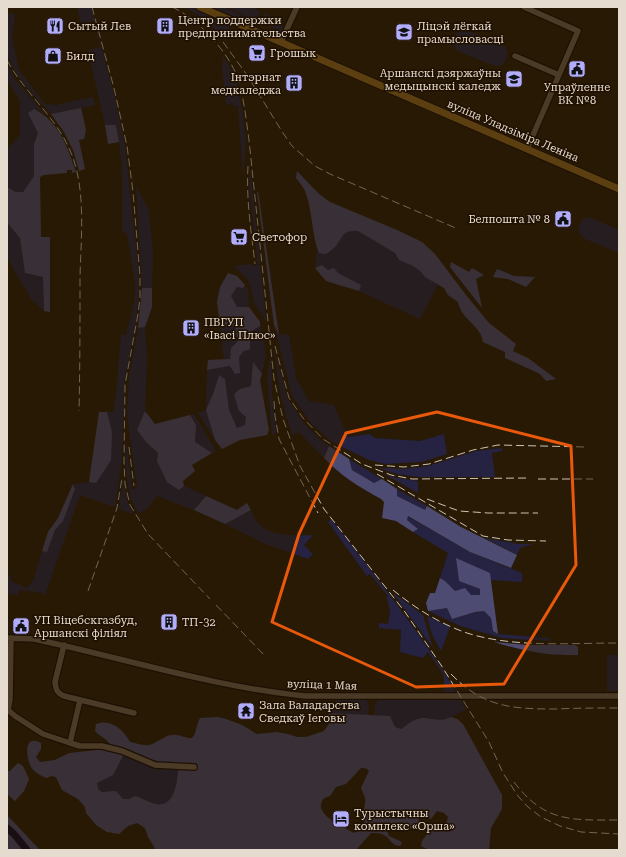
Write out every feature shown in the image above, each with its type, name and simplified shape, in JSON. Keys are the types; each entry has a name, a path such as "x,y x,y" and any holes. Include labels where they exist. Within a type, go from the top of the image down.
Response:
{"main road":[{"name":"вуліца Уладзіміра Леніна","path":"200,7 282,41 619,189"},
{"name":"вуліца Уладзіміра Леніна","path":"209,7 282,41"},
{"name":"вуліца Уладзіміра Леніна","path":"528,148 619,184"}],"street":[{"path":"282,41 297,7"},
{"path":"524,7 578,31 528,148"},
{"path":"515,56 559,75"},
{"path":"9,638 10,700 8,710 15,716 43,734 80,746 102,746 122,751 155,765 194,767"},
{"name":"вуліца 1 Мая","path":"9,638 34,639 64,645 221,683 289,695 619,696"},
{"path":"64,645 55,682 58,693 64,696 134,713"},
{"path":"70,743 80,700"}],"highlighted area":[{"path":"437,412 571,446 576,565 504,684 416,687 272,622 299,534 346,433"}],"shaded area":[{"path":"77,7 91,7 115,98 125,147 138,264 139,290 136,321 125,380 122,459 115,507 80,495 45,595 38,592 19,590 18,595 7,594 7,573 10,576 11,581 27,588 33,581 42,551 47,552 55,530 63,521 75,489 73,484 89,482 96,483 112,432 107,412 113,412 121,335 126,335 135,299 135,283 127,233 122,232 122,166 117,125 105,125 88,50 101,47 94,21 81,24"},
{"path":"184,7 195,7 230,22 227,40 200,16"},
{"path":"211,7 223,7 256,22 251,24"},
{"path":"226,7 251,7 260,11 256,21"},
{"path":"7,13 15,14 12,38 19,70 45,104 55,105 93,97 95,105 51,114 26,86 10,62 6,47 8,25"},
{"path":"265,13 277,19 279,17 284,28 282,32 261,22"},
{"path":"462,30 466,30 503,45 507,52 505,61 496,66 457,50 453,41 457,33"},
{"path":"223,56 236,78 243,116 246,143 243,175 238,106 226,104 222,69"},
{"path":"7,62 14,78 45,114 35,109 38,133 34,144 34,176 23,192 16,192 7,187 7,149 20,136 20,101 7,79"},
{"path":"81,108 86,130 84,139 79,140 85,169 79,171 73,150 64,132 51,114"},
{"path":"34,109 43,114 56,128 66,145 76,172 72,173 72,170 67,170 67,173 44,175 40,177 41,237 50,237 50,312 44,311 43,277 25,273 20,238 8,224 7,219 7,187 16,192 23,192 34,176 34,144 38,133 28,113"},
{"path":"105,125 116,125 119,142 108,144"},
{"path":"250,167 266,321 254,303 250,284 244,275 233,266 252,264 252,266 258,265 249,188"},
{"path":"297,171 319,194 330,202 422,242 435,254 489,323 516,344 513,351 528,358 556,379 546,381 540,374 505,358 505,352 483,342 479,331 463,314 458,302 448,295 444,288 425,277 413,266 399,260 395,253 358,231 346,232 336,246 326,254 319,253 316,245 308,199 304,189 296,178"},
{"path":"136,186 149,211 153,254 152,288 142,288"},
{"path":"258,191 279,335 274,325"},
{"path":"589,217 619,230 619,253 583,238 578,229 582,220"},
{"path":"7,219 8,224 20,238 25,273 43,277 44,311 32,300 7,258"},
{"path":"351,230 358,231 395,253 399,260 413,266 425,277 438,284 420,319 359,291 361,285 338,273 328,270 322,265 315,268 317,247 319,253 339,241 343,233"},
{"path":"451,262 469,272 472,268 484,275 476,279 482,308 450,267"},
{"path":"322,265 328,270 334,268 338,273 361,285 359,291 326,281 315,268"},
{"path":"497,269 514,276 535,277 526,287 508,279 493,277"},
{"path":"228,273 237,276 245,285 243,288 237,287 231,296 237,307 249,307 260,322 260,326 250,332 250,349 244,351 239,357 240,373 235,374 230,366 207,370 208,360 230,359 231,348 238,341 235,326 220,324 217,302 220,287"},
{"path":"245,285 248,291 249,307 237,307 231,296 237,287 242,288"},
{"path":"142,288 152,288 152,307 145,327 138,328"},
{"path":"260,322 266,354 262,374 253,363 251,386 240,389 246,417 246,425 237,428 229,410 225,379 219,375 206,410 207,370 230,366 244,351 250,332 260,326"},
{"path":"220,324 235,326 238,341 231,348 230,359 224,360"},
{"path":"274,325 279,335 289,334 296,378 309,401 334,405 348,437 369,434 375,438 420,441 444,434 447,454 422,462 385,464 369,460 332,442 311,423 292,396"},
{"path":"145,327 147,358 145,411 137,430 147,443 158,453 179,490 184,486 206,496 194,510 157,496 146,510 138,513 130,497 126,469 126,440 132,489 137,488 127,415 129,377 138,328"},
{"path":"273,344 287,397 302,421 320,440 329,446 324,458 299,432 292,435 281,397"},
{"path":"271,354 272,392 276,433 272,435 267,376"},
{"path":"253,362 262,374 260,380 269,430 267,435 240,440 222,449 215,440 206,410 219,375 225,379 229,410 237,428 245,425 246,417 239,411 234,394 240,389 251,386"},
{"path":"206,410 215,440 198,413"},
{"path":"145,411 155,424 190,415 196,425 195,442 212,453 192,465 195,471 183,481 184,486 179,490 167,482 157,461 158,453 147,443 137,430"},
{"path":"99,412 107,412 112,432 111,460 96,483 89,482"},
{"path":"194,414 216,451 212,453 195,442 196,425 190,415"},
{"path":"329,446 349,459 352,470 374,483 382,479 397,489 397,496 425,510 427,506 461,527 517,555 511,568 470,552 408,516 407,520 418,529 413,532 396,521 382,518 384,502 344,476 324,458"},
{"path":"502,448 502,451 492,453 495,477 419,477 397,474 379,468 404,469 428,466 476,451"},
{"path":"349,459 382,479 374,483 352,470"},
{"path":"384,474 397,478 418,481 418,493"},
{"path":"123,477 127,501 133,514 119,509"},
{"path":"73,484 75,489 63,521 55,530 47,552 42,551 48,532 58,518"},
{"path":"397,489 427,506 425,510 397,496"},
{"path":"206,496 237,510 247,503 251,510 225,524 194,510"},
{"path":"251,510 258,522 270,531 292,535 313,535 304,545 313,554 308,559 268,545 225,524"},
{"path":"407,516 470,552 522,573 522,582 490,580 456,558 459,581 480,589 480,595 470,595 455,591 440,578 448,553 413,532 418,529 407,520"},
{"path":"331,519 428,648 457,693 444,692 444,676 428,652 423,658 400,652 401,630 379,628 379,623 388,624 390,611 387,598 388,596 370,574 367,576 328,522"},
{"path":"485,538 519,544 533,544 520,548 517,555"},
{"path":"456,558 490,573 498,634 493,631 491,618 484,611 475,612 452,619 447,608 428,611 426,603 430,593 435,593 440,578 455,591 465,588 471,595 480,595 480,589 459,581"},
{"path":"392,592 423,615 433,648"},
{"path":"447,608 452,619 475,612 484,611 491,618 493,631 498,634 550,638 550,641 502,638 460,626 428,611"},
{"path":"427,616 450,627 441,651 432,635"},
{"path":"494,642 527,645 575,645 578,647 578,655 556,655 535,652"},
{"path":"607,655 619,655 619,691 607,691"},
{"path":"460,698 466,709 444,721 417,719 401,729 395,727 390,716 374,716 375,704 380,699"},
{"path":"365,699 369,705 368,716 329,713 335,708 336,700"},
{"path":"329,713 390,716 395,727 401,729 413,721 421,718 442,720 451,717 457,719 463,724 502,795 502,809 491,828 489,850 429,850 421,846 422,841 433,826 444,826 447,821 448,817 444,813 437,811 431,819 420,815 418,817 419,822 415,828 388,830 389,836 402,843 400,846 397,846 383,835 371,833 356,850 156,850 148,837 145,828 137,823 128,826 119,834 107,832 96,825 86,813 85,807 78,799 62,790 56,777 51,776 47,778 34,771 29,763 27,753 27,748 31,741 41,743 41,749 36,757 40,762 55,760 69,753 107,749 110,744 95,731 96,724 101,723 116,726 124,733 130,742 147,745 170,735 192,738 195,734 200,718 218,717 226,719 242,725 257,734 277,732 297,737 306,737 324,731 329,724 327,718","holes":["129,751 144,758 178,766 174,792 167,802 156,804 135,796 129,799 123,799 116,791 102,792 98,789 97,783 113,775 125,752","361,768 369,771 361,788 365,798 365,820 361,827 354,833 328,817 321,809 321,804 325,798 330,796 336,787 346,784"]},
{"path":"129,751 143,758 178,766 175,788 167,803 157,805 140,797 123,799 118,794 98,789 97,783 103,780 125,752"},
{"path":"18,763 23,766 29,779 24,791 15,801 7,794 7,771 10,771"},
{"path":"7,815 40,850 7,850"}],"waterway":[{"path":"7,828 27,850"}],"railway":[{"path":"92,7 114,88 127,146 133,192 140,276 138,314 125,385 125,484 130,505 148,534 210,599"},
{"path":"172,7 192,19 220,47 234,69 240,86 249,140 274,379 283,419 300,466 324,509 405,612 441,665 489,742 503,773 518,796 528,807 541,817 560,826 581,832 619,834"},
{"path":"223,42 247,75 292,146 315,166 330,174 458,229"},
{"path":"7,60 21,82 62,134 74,161 78,177 82,210 79,411"},
{"path":"248,166 248,202 255,264"},
{"path":"275,346 289,398 303,418 323,439 362,464 391,475 412,479 528,478"},
{"path":"274,401 279,439 318,513"},
{"path":"375,465 404,467 429,464 473,450 498,445 585,447"},
{"path":"129,447 134,486"},
{"path":"377,474 483,536 508,540 546,541"},
{"path":"88,591 117,508 122,478"},
{"path":"538,479 593,479"},
{"path":"427,499 459,511 488,513 538,513"},
{"path":"393,590 410,603 438,620 467,633 485,638 542,644 619,643"},
{"path":"216,605 266,657"},
{"path":"451,674 463,685 486,700 511,707 539,709 619,708"},
{"path":"514,782 525,795 548,812 573,819 619,820"}],"place":[{"name":"Сытый Лев","path":"55,26"},
{"name":"Центр поддержки предпринимательства","path":"165,26"},
{"name":"Ліцэй лёгкай прамысловасці","path":"404,32"},
{"name":"Грошык","path":"257,53"},
{"name":"Билд","path":"53,56"},
{"name":"Упраўленне ВК №8","path":"577,69"},
{"name":"Аршанскі дзяржаўны медыцынскі каледж","path":"514,79"},
{"name":"Інтэрнат медкаледжа","path":"294,83"},
{"name":"Белпошта № 8","path":"563,219"},
{"name":"Светофор","path":"239,237"},
{"name":"ПВГУП «Івасі Плюс»","path":"191,328"},
{"name":"ТП-32","path":"169,622"},
{"name":"УП Віцебскгазбуд, Аршанскі філіял","path":"21,626"},
{"name":"Зала Валадарства Сведкаў Іеговы","path":"246,711"},
{"name":"Турыстычны комплекс «Орша»","path":"341,819"}]}
